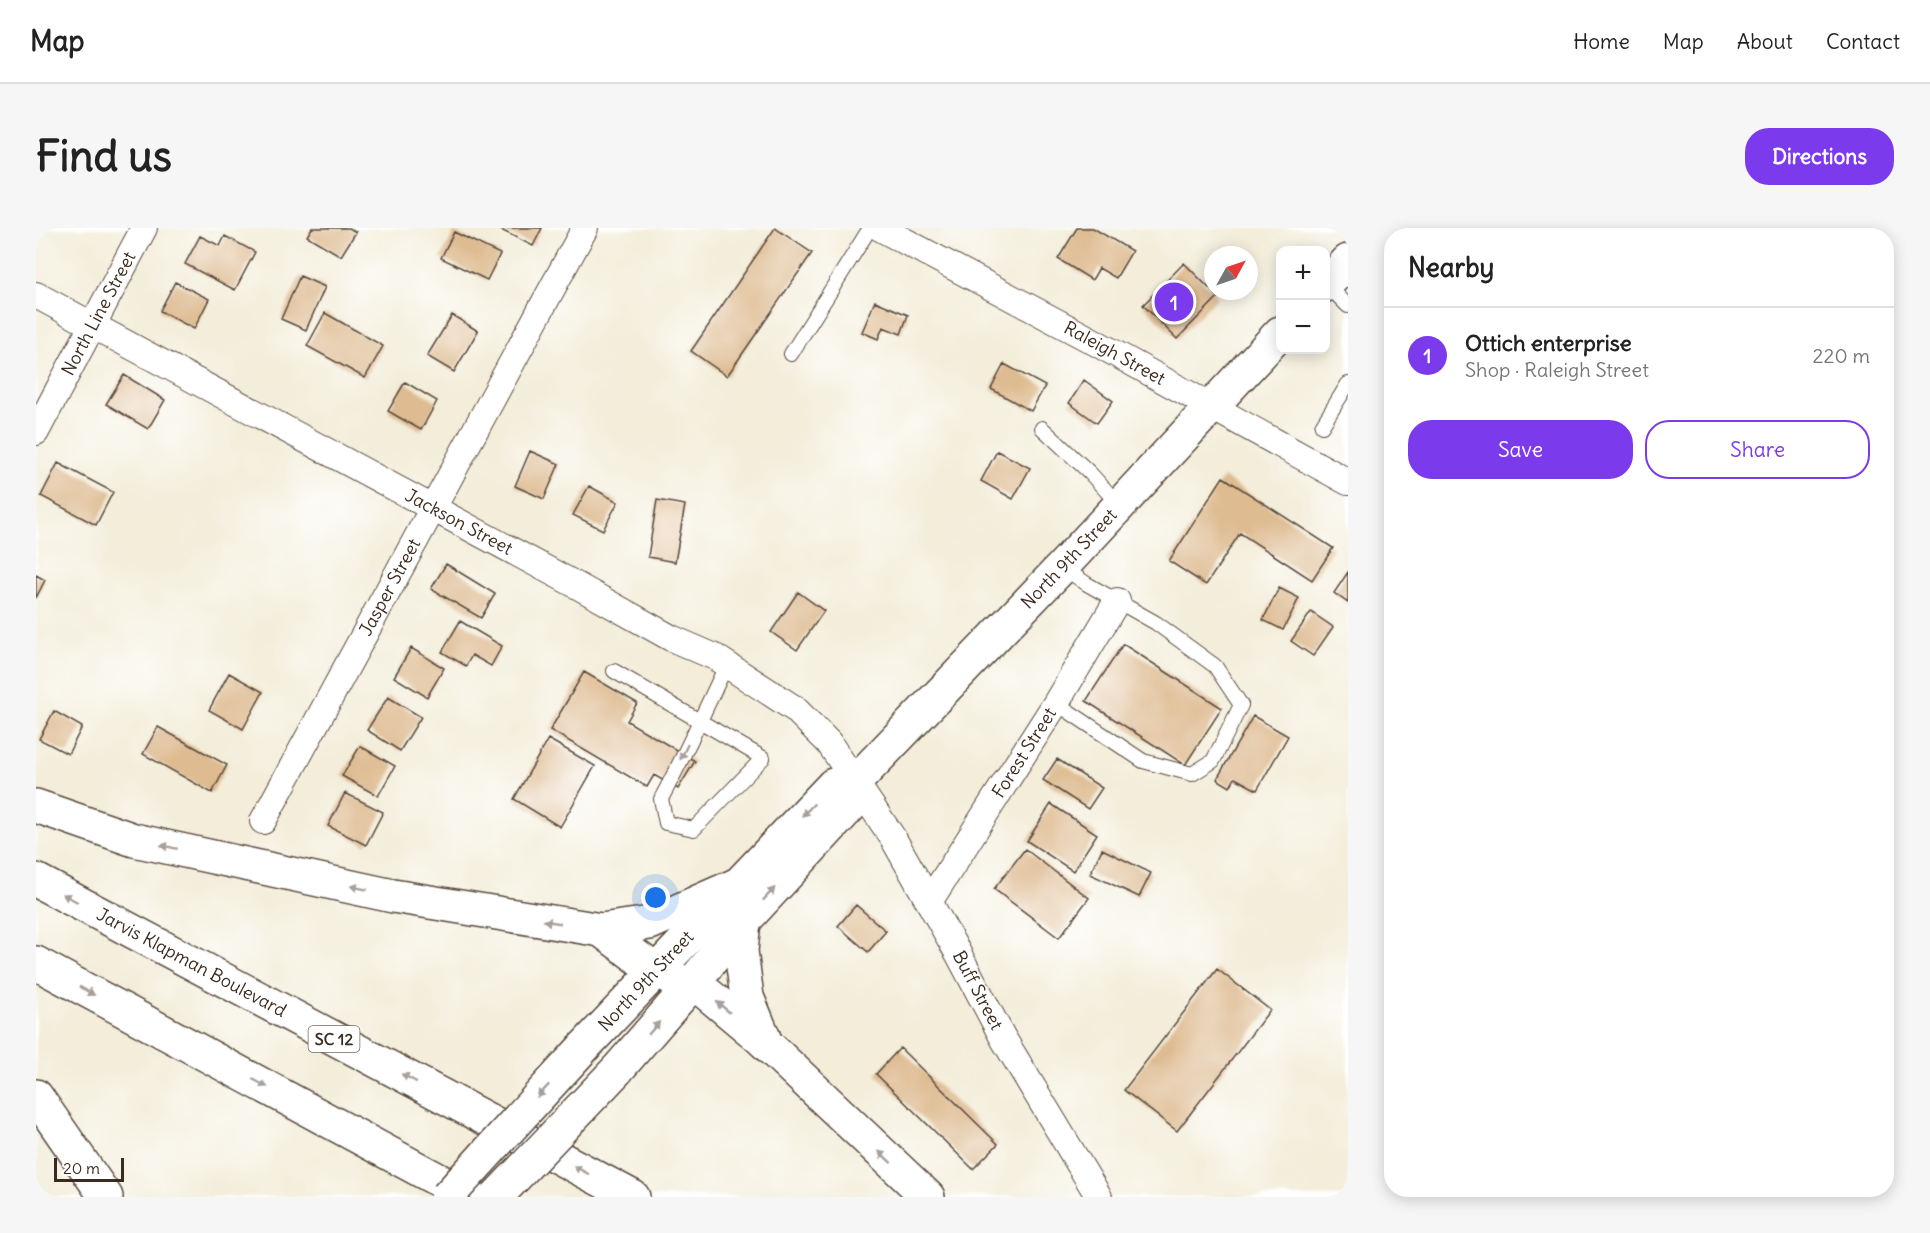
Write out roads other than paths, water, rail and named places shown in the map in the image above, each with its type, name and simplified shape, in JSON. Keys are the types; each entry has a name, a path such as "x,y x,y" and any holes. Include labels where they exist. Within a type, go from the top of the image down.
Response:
{"main road":[{"name":"North 9th Street","path":"447,1197 736,885 833,785 856,781 1062,567 1276,338"},
{"name":"North 9th Street","path":"496,1197 617,1070 744,921 856,800 856,781"},
{"path":"36,806 145,842 393,896 601,930 650,923 736,885"},
{"name":"Jarvis Klapman Boulevard","path":"36,880 633,1197"},
{"path":"744,921 741,951 747,997 767,1045"},
{"path":"601,930 656,971 704,991 767,1045 928,1197"},
{"path":"36,963 470,1197"},
{"path":"36,1096 106,1197"}],"street":[{"name":"North Line Street","path":"36,432 144,228"},
{"name":"Jasper Street","path":"263,821 585,228"},
{"name":"Raleigh Street","path":"880,228 1212,406 1348,482"},
{"name":"Jackson Street","path":"36,295 671,638 727,664 795,709 813,725 830,743 856,781"},
{"name":"Forest Street","path":"929,902 1056,703 1117,601"},
{"name":"Buff Street","path":"856,781 893,838 1003,1038 1099,1197"}],"lane":[{"path":"791,354 870,228"},
{"path":"1322,426 1348,384"},
{"path":"1042,428 1090,473 1119,505"},
{"path":"1056,703 1143,761 1192,774 1213,761 1241,705 1215,666 1156,623 1087,584 1062,567"},
{"path":"614,671 700,721 763,758 693,829 666,823 661,799 700,721 727,664"}],"place":[{"name":"Ottich enterprise","path":"1174,302"}]}
